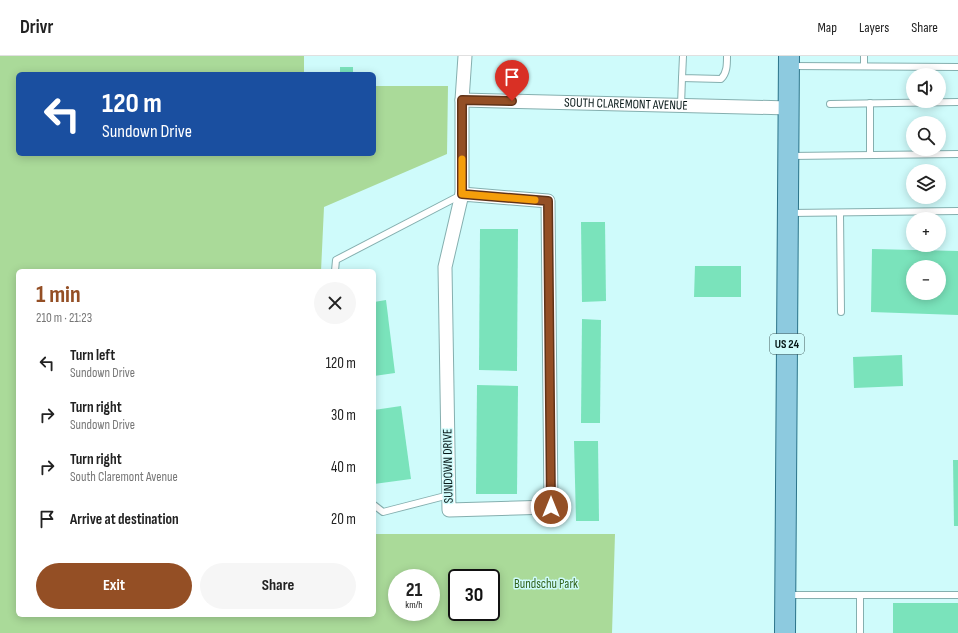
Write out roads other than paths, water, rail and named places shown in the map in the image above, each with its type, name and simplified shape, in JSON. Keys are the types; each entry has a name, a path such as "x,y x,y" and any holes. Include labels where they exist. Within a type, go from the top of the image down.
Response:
{"main road":[{"name":"US 24","path":"785,633 789,61"}],"street":[{"name":"SUNDOWN DRIVE","path":"462,194 548,201 551,507 449,510 445,267 462,194 462,100 465,56"},
{"name":"SOUTH CLAREMONT AVENUE","path":"462,100 789,108"}],"lane":[{"path":"681,105 683,56"},
{"path":"682,78 721,79 725,75 727,56"},
{"path":"864,56 864,66"},
{"path":"789,61 864,66 958,67"},
{"path":"830,104 958,102"},
{"path":"870,103 870,155"},
{"path":"788,156 958,154"},
{"path":"335,269 336,260 462,194"},
{"path":"788,213 958,211"},
{"path":"840,212 841,312"},
{"path":"376,507 383,512 449,495"},
{"path":"786,594 958,596"},
{"path":"860,595 860,633"}],"park label":[{"name":"Bundschu Park","path":"546,584"}]}
